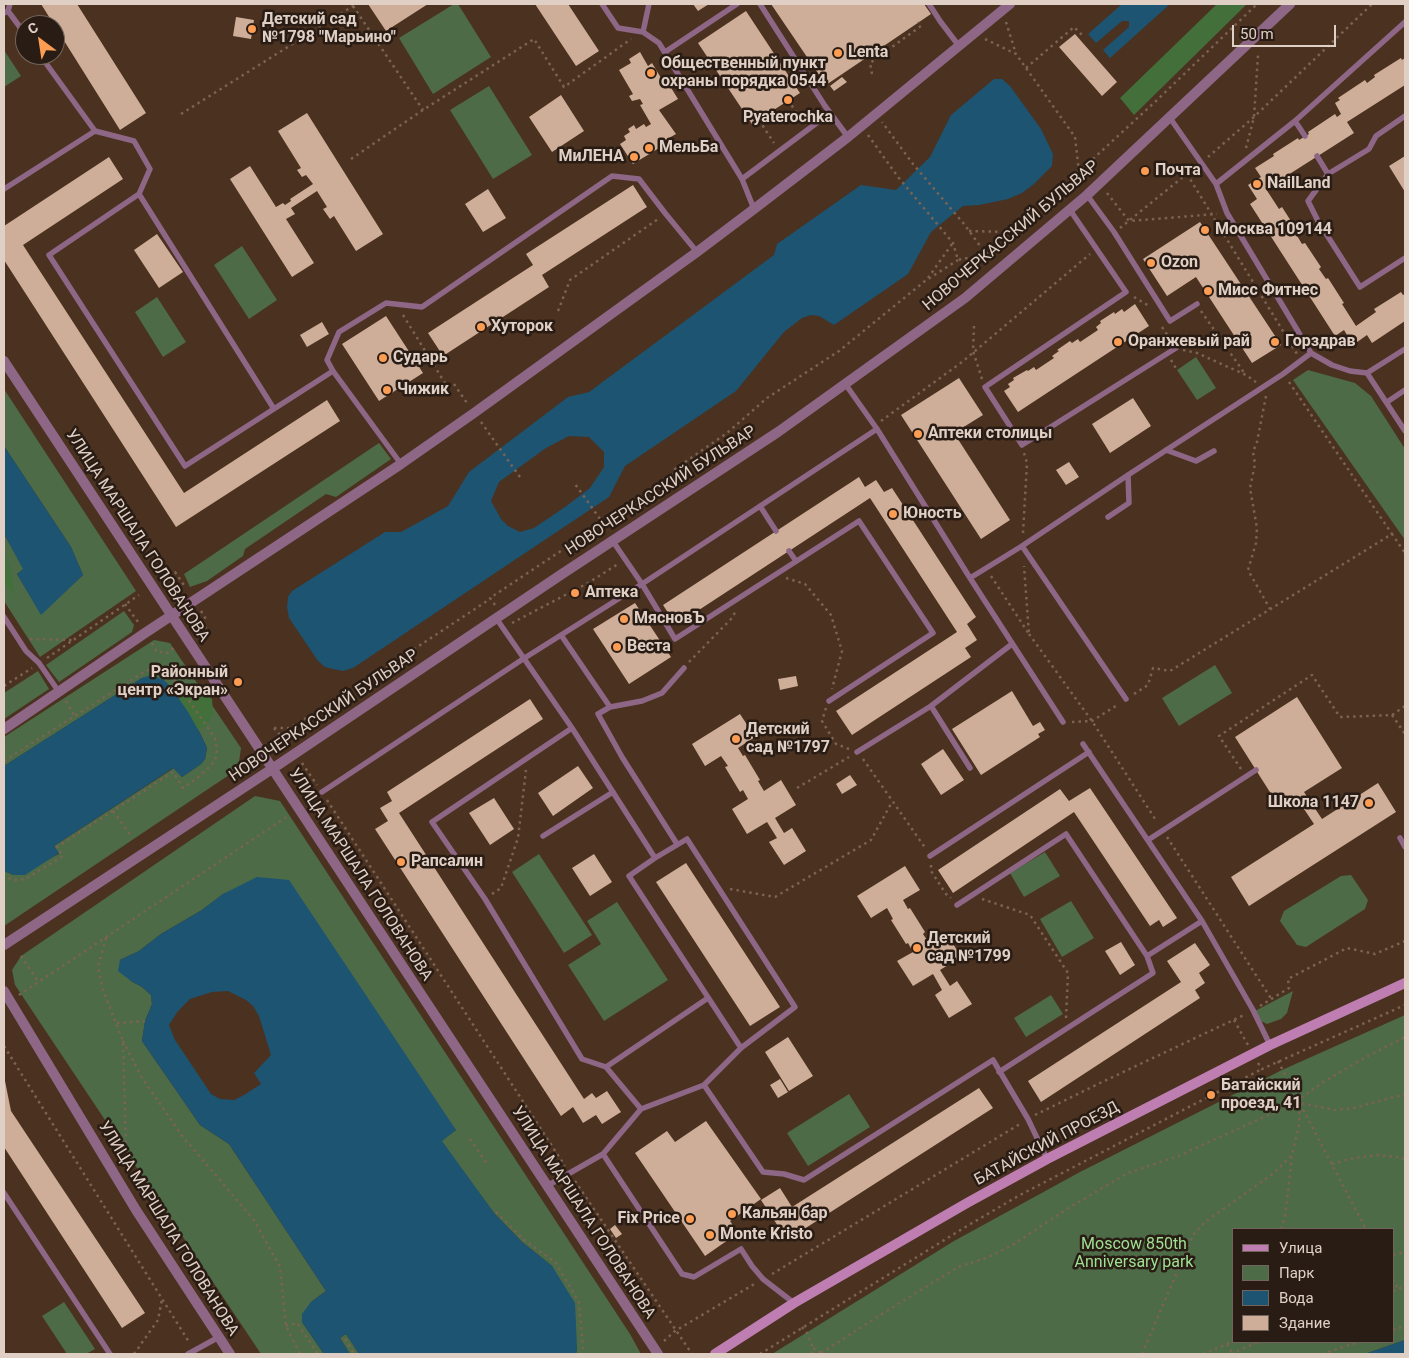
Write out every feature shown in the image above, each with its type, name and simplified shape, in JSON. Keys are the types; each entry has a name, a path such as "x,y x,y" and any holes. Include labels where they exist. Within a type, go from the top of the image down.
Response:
{"main road":[{"name":"БАТАЙСКИЙ ПРОЕЗД","path":"715,1354 794,1303 1047,1159 1270,1045 1405,983"}],"street":[{"name":"НОВОЧЕРКАССКИЙ БУЛЬВАР","path":"4,945 295,754 612,540 778,432 966,298 1087,195 1290,4"},
{"path":"4,729 172,615 401,464 697,252 848,137 1006,7"},
{"name":"УЛИЦА МАРШАЛА ГОЛОВАНОВА","path":"4,361 658,1354"},
{"name":"УЛИЦА МАРШАЛА ГОЛОВАНОВА","path":"4,991 136,1210 230,1354"}],"lane":[{"path":"10,4 6,12 15,22"},
{"path":"602,4 618,28 643,32 659,43 742,179 754,209"},
{"path":"643,32 649,4"},
{"path":"665,52 738,4"},
{"path":"760,4 830,113 848,137"},
{"path":"929,4 940,22 959,46"},
{"path":"1216,184 1295,121 1405,22"},
{"path":"47,65 95,131 134,141 150,169 140,194 49,255 185,466 333,371"},
{"path":"742,179 830,113"},
{"path":"1405,116 1376,136 1369,149 1328,174 1308,201 1318,221 1360,287 1405,258"},
{"path":"1170,118 1216,184 1227,213 1311,352 1332,365 1350,371 1367,373 1405,349"},
{"path":"1295,121 1305,136"},
{"path":"4,188 95,131"},
{"path":"1317,156 1328,174"},
{"path":"401,464 327,360 339,332 386,303 422,307 612,176 639,179 697,252"},
{"path":"140,194 274,409"},
{"path":"1087,195 1114,232 1170,321 1197,304"},
{"path":"1070,210 1126,292 985,387 1022,445 1176,348"},
{"path":"970,578 1022,546 1283,374 1311,352"},
{"path":"1367,373 1405,431"},
{"path":"846,385 875,427 1063,722"},
{"path":"1387,402 1405,390"},
{"path":"322,792 523,659 642,584 875,427"},
{"path":"1166,450 1196,461 1214,451"},
{"path":"1108,517 1129,503 1128,475"},
{"path":"760,506 776,531"},
{"path":"612,540 642,584 674,639 859,521 932,633 828,701"},
{"path":"1022,546 1126,699"},
{"path":"789,551 796,561"},
{"path":"4,617 26,651 61,691"},
{"path":"496,618 572,728 655,858"},
{"path":"561,635 610,707"},
{"path":"857,752 931,706 1012,644"},
{"path":"677,844 622,757 598,714 610,707 642,701 662,693 684,668"},
{"path":"931,706 970,768"},
{"path":"572,728 432,822 485,899 582,1059 606,1067 640,1109"},
{"path":"1083,744 1202,921 1253,1010 1270,1045"},
{"path":"930,856 1088,752"},
{"path":"1148,840 1256,770"},
{"path":"543,836 613,792"},
{"path":"957,905 1066,834 1146,956 1153,973 999,1072"},
{"path":"1400,838 1405,846"},
{"path":"547,1186 603,1154 640,1109 704,1085 740,1048 795,1007 688,839 677,844 629,876 740,1048"},
{"path":"1146,956 1202,921"},
{"path":"606,1067 708,998"},
{"path":"704,1085 763,1172 784,1174 804,1180 993,1060 1028,1119 1047,1159"},
{"path":"603,1154 682,1274 694,1277 741,1249 763,1279 794,1303"},
{"path":"4,1193 110,1354"},
{"path":"191,1353 219,1337"}],"path":[{"path":"603,523 672,478 674,469 728,433 767,398 839,351 925,281 958,260 986,254 1156,101 1257,4"},
{"path":"1114,232 1201,163 1254,117 1372,4"},
{"path":"181,114 352,5 422,110"},
{"path":"1006,7 1016,54 1075,137 1079,172"},
{"path":"872,74 870,63 921,26 918,22"},
{"path":"1026,68 1074,27 1082,35"},
{"path":"351,159 422,110 534,39 564,87 643,32"},
{"path":"974,34 1016,54"},
{"path":"1242,164 1254,117 1258,55"},
{"path":"788,100 803,122"},
{"path":"876,114 913,164 964,224 986,254"},
{"path":"759,120 774,143"},
{"path":"861,126 898,177 953,243 958,260"},
{"path":"1079,172 1090,175 1115,202 1129,221"},
{"path":"1187,174 1301,360"},
{"path":"558,312 570,280 665,213"},
{"path":"1129,221 1227,213"},
{"path":"969,231 1012,232"},
{"path":"925,281 953,243"},
{"path":"875,427 962,362 1096,249"},
{"path":"1126,292 1148,306 1153,313"},
{"path":"396,304 448,388"},
{"path":"1197,304 1246,375"},
{"path":"1158,320 1176,348 1197,353 1246,375 1263,386"},
{"path":"974,326 973,351 985,387"},
{"path":"1283,374 1405,553"},
{"path":"1270,382 1254,452 1255,464 1250,488 1257,528 1256,543 1248,570 1270,609"},
{"path":"454,384 468,405"},
{"path":"478,419 522,480"},
{"path":"1022,445 1027,463 1022,546 1029,634"},
{"path":"575,484 596,514"},
{"path":"1063,722 1092,722 1148,685 1153,668 1170,671 1392,534"},
{"path":"986,568 1029,634 1092,722 1272,1000"},
{"path":"164,579 175,572 186,588"},
{"path":"775,574 805,584 831,615 842,651 822,721 836,744 857,752 930,856 931,870 946,894 957,905"},
{"path":"684,668 732,619 744,594"},
{"path":"4,686 139,595"},
{"path":"490,598 331,704 289,728 274,728 322,792 569,1173 692,1354"},
{"path":"126,604 138,622"},
{"path":"201,611 207,621"},
{"path":"198,632 208,626"},
{"path":"18,638 72,640"},
{"path":"149,640 157,652 167,653 176,647"},
{"path":"4,762 144,672 156,667 169,672 215,738 217,750 215,761 184,788 173,772 58,847 63,856 25,879 14,880 4,876"},
{"path":"1246,776 1219,736 1312,676 1340,717 1392,715 1405,706"},
{"path":"61,691 76,717"},
{"path":"1392,715 1405,734"},
{"path":"797,788 857,752"},
{"path":"485,899 500,888 518,838 527,759"},
{"path":"719,887 775,897 872,840 892,802"},
{"path":"113,811 130,834"},
{"path":"19,995 288,816"},
{"path":"972,895 1030,915 1068,973 1065,1030"},
{"path":"107,937 98,968 103,990 123,1041 142,1078 183,1137 254,1220 280,1267 286,1326 300,1354"},
{"path":"21,956 39,983"},
{"path":"117,1024 145,1021"},
{"path":"802,1327 807,1333 813,1348 822,1354 891,1308 958,1267 986,1258 1011,1246 1067,1209 1128,1173 1178,1156 1299,1102 1322,1083 1358,1061 1405,1037"},
{"path":"123,1041 126,1148"},
{"path":"4,1046 162,1299 191,1353"},
{"path":"1278,1061 1365,1228"},
{"path":"760,1354 1020,1195 1262,1069"},
{"path":"1299,1102 1335,1110 1354,1108 1405,1094"},
{"path":"1281,1228 1285,1216 1292,1155 1298,1124 1299,1102"},
{"path":"470,1138 487,1164"},
{"path":"1142,1354 1193,1236 1205,1222 1274,1174 1292,1155"},
{"path":"1332,1164 1354,1158 1377,1155 1405,1159"},
{"path":"496,1212 523,1238 556,1263 579,1302 581,1354"},
{"path":"1394,1281 1398,1289"},
{"path":"1394,1290 1405,1286"},
{"path":"134,1354 158,1320 162,1299"},
{"path":"286,1326 297,1323 318,1354"},
{"path":"345,1339 354,1354"},
{"path":"1203,1354 1227,1344 1232,1340"},
{"path":"1227,1344 1232,1354 1256,1343"},
{"path":"1322,1354 1356,1343"},
{"path":"811,1354 813,1348"}],"green space":[{"path":"454,4 458,4 491,57 433,94 399,38"},
{"path":"1217,4 1247,4 1134,115 1120,98"},
{"path":"4,50 21,76 4,87"},
{"path":"489,86 532,155 493,179 450,110"},
{"path":"242,246 277,300 249,319 214,265"},
{"path":"157,297 186,342 163,357 135,312"},
{"path":"1196,357 1216,388 1197,400 1177,370"},
{"path":"1308,370 1355,383 1371,396 1405,449 1405,540 1293,380"},
{"path":"4,389 136,591 40,657 4,601 4,534 24,569 17,574 41,614 83,575 71,547 4,446"},
{"path":"379,443 391,459 336,497 326,494 245,549 243,556 207,581 190,587 184,574"},
{"path":"4,551 12,575 14,595 4,582"},
{"path":"124,611 134,625 132,632 59,682 46,665"},
{"path":"154,640 170,643 241,748 238,769 4,926 4,871 14,875 59,854 54,846 174,768 182,777 205,759 207,748 201,735 170,686 163,680 142,678 4,766 4,737"},
{"path":"1215,665 1232,693 1179,726 1162,698"},
{"path":"38,671 49,689 4,719 4,693"},
{"path":"191,687 204,687 212,699 213,715 204,727 194,730 176,703"},
{"path":"255,796 280,801 630,1334 641,1354 576,1354 577,1348 552,1266 522,1242 494,1213 441,1141 456,1130 236,889 223,894 202,910 161,934 139,951 120,960 131,981 151,995 152,1004 145,1021 142,1041 200,1125 229,1144 326,1291 311,1302 302,1322 324,1354 261,1354 15,985 12,970 21,956"},
{"path":"1045,852 1060,876 1024,897 1010,873"},
{"path":"539,854 592,935 564,953 512,872"},
{"path":"1351,875 1368,900 1365,909 1306,947 1297,945 1280,921 1284,911 1341,876"},
{"path":"1071,901 1094,938 1062,957 1040,919"},
{"path":"617,902 668,980 604,1021 568,965 601,944 587,921"},
{"path":"1293,991 1287,1013 1281,1019 1267,1024 1261,1021 1255,1011"},
{"path":"1051,995 1063,1014 1026,1037 1014,1018"},
{"name":"Moscow 850th Anniversary park","path":"1405,1015 1405,1340 1365,1354 772,1354 954,1241 1080,1172 1282,1070"},
{"path":"849,1094 870,1127 808,1166 787,1133"},
{"path":"64,1302 95,1349 86,1354 67,1354 42,1316"},
{"path":"346,1334 359,1354 350,1354 340,1338"}],"water":[{"path":"1122,4 1170,4 1110,58 1103,50 1129,27 1129,21 1122,21 1096,43 1088,34"},
{"path":"994,79 1002,79 1010,86 1041,129 1053,154 1052,166 1022,193 1008,199 963,206 931,232 908,274 834,325 819,316 811,315 802,318 784,332 736,391 625,466 609,497 353,668 343,671 333,669 325,667 318,661 289,618 288,597 292,591 385,532 401,532 448,506 469,472 568,397 589,392 774,255 777,244 861,185 896,190 930,157 951,115","holes":["569,436 589,437 604,452 604,467 590,488 534,528 520,532 508,526 501,519 491,501 499,482 546,448"]},
{"path":"4,446 71,547 83,575 41,615 17,574 23,569 4,534"},
{"path":"151,675 164,680 170,686 188,712 207,748 205,759 182,777 173,768 54,846 59,853 25,875 14,875 4,871 4,766 142,678"},
{"path":"257,877 289,880 456,1130 442,1141 494,1213 522,1242 552,1266 575,1303 576,1354 359,1354 346,1334 340,1338 350,1354 324,1354 302,1322 302,1314 311,1302 326,1291 229,1144 200,1125 142,1041 145,1021 152,1004 151,995 118,971 120,960 139,951 161,934 202,910 223,894","holes":["228,991 246,1000 253,1006 259,1016 271,1055 254,1073 261,1084 234,1100 220,1099 211,1094 175,1040 169,1025 178,1011 190,999 212,992"]},
{"path":"1405,1340 1405,1354 1365,1354"}],"building":[{"path":"41,4 77,4 146,113 120,130 65,42 65,15 48,15"},
{"path":"368,4 428,4 386,31"},
{"path":"535,4 568,4 599,51 576,66"},
{"path":"693,4 709,4 698,11"},
{"name":"Lenta","path":"771,4 924,4 931,14 826,85"},
{"path":"746,11 800,93 752,124 698,43"},
{"path":"236,17 254,20 251,39 233,36"},
{"path":"1075,34 1117,82 1102,96 1059,47"},
{"path":"640,52 648,66 652,63 667,88 670,86 678,99 659,110 676,134 662,142 664,145 633,164 620,144 626,140 624,136 630,132 628,129 634,125 636,129 644,124 646,127 651,124 640,105 643,104 640,99 632,101 629,96 633,94 619,70 631,63 629,59"},
{"path":"1401,58 1402,60 1405,58 1405,85 1347,122 1354,133 1266,189 1279,209 1282,207 1298,232 1296,234 1302,244 1305,243 1321,267 1319,269 1326,279 1328,278 1356,326 1376,312 1374,309 1401,292 1403,295 1405,294 1405,321 1372,343 1367,335 1353,345 1344,330 1335,336 1250,204 1257,199 1248,185 1261,177 1255,168 1274,156 1273,154 1298,138 1299,140 1309,134 1308,132 1335,114 1337,117 1341,114 1335,103 1340,100 1338,98 1365,80 1367,83 1375,77 1374,75"},
{"path":"842,77 847,82 834,91 830,86"},
{"path":"561,95 584,131 552,152 529,117"},
{"path":"307,113 383,234 356,251 334,216 330,219 323,209 327,207 317,191 291,208 295,214 286,219 314,263 292,277 230,179 250,166 276,207 283,203 285,205 291,201 290,199 313,184 306,175 302,177 297,170 301,168 278,131"},
{"path":"1405,156 1405,192 1389,166"},
{"path":"109,157 123,179 23,245 184,493 327,400 340,421 176,527 4,260 4,226"},
{"path":"633,185 647,207 542,275 549,287 443,356 428,333 533,265 526,254"},
{"path":"488,189 506,218 483,232 465,204"},
{"path":"1200,222 1281,345 1252,363 1196,277 1167,296 1143,259"},
{"path":"157,234 183,272 159,288 134,250"},
{"path":"1135,304 1149,326 1018,412 1004,391 1010,387 1008,384 1014,380 1013,378 1034,367 1036,370 1054,358 1052,356 1059,351 1057,350 1070,341 1072,343 1078,339 1080,342 1098,330 1096,327 1101,323 1100,321 1122,309 1124,312"},
{"name":"Сударь","path":"386,316 423,373 379,401 342,344"},
{"path":"322,322 329,334 307,347 300,335"},
{"path":"959,378 983,415 954,433 1010,520 981,539 901,415"},
{"path":"1133,398 1151,426 1110,453 1092,424"},
{"path":"1069,462 1079,477 1066,485 1056,470"},
{"path":"859,477 865,487 876,480 884,492 892,488 976,617 967,624 977,640 965,648 971,657 852,735 836,711 957,632 870,498 676,625 663,605"},
{"path":"635,603 671,657 629,684 593,629"},
{"path":"796,676 798,686 780,690 778,679"},
{"path":"1012,691 1033,726 1040,722 1045,730 1038,734 1040,737 981,775 952,729"},
{"name":"Школа 1147","path":"1297,697 1342,768 1304,792 1322,819 1378,783 1396,812 1249,906 1231,877 1314,824 1296,797 1280,808 1235,737"},
{"path":"530,699 543,719 399,813 584,1099 592,1093 596,1098 607,1091 621,1112 602,1124 596,1115 583,1123 573,1107 561,1116 375,829 388,821 380,808 392,801 387,792"},
{"path":"740,714 755,737 738,748 743,756 745,755 760,780 758,781 764,791 781,780 796,805 775,818 784,833 792,828 806,851 784,865 769,842 777,838 767,822 747,834 732,809 748,799 743,790 740,792 725,767 728,766 721,756 705,766 692,744"},
{"path":"943,749 964,780 941,795 921,764"},
{"path":"578,766 593,788 553,816 538,793"},
{"path":"850,775 857,785 842,794 836,784"},
{"path":"1090,788 1177,918 1163,927 1159,920 1150,926 1074,812 953,893 938,870 1060,789 1069,801"},
{"path":"494,798 514,829 490,845 469,813"},
{"path":"594,854 612,882 590,896 572,868"},
{"path":"686,863 780,1007 750,1026 656,882"},
{"path":"905,866 920,890 903,900 925,932 923,934 929,943 946,932 961,957 940,970 950,986 957,981 972,1004 949,1018 935,995 942,990 933,974 913,986 897,961 913,952 891,920 893,919 887,908 871,918 857,896"},
{"path":"1121,942 1135,965 1120,975 1105,951"},
{"path":"1195,943 1210,965 1199,973 1205,983 1195,990 1200,998 1041,1102 1028,1081 1181,982 1167,961"},
{"path":"788,1037 813,1076 789,1091 765,1052"},
{"path":"4,1076 11,1111 145,1313 122,1328 4,1147"},
{"path":"780,1079 788,1092 778,1098 770,1085"},
{"path":"979,1088 993,1108 787,1240 761,1200 780,1188 792,1207"},
{"path":"706,1121 761,1199 730,1221 738,1233 705,1256 635,1153 667,1131 675,1142"},
{"path":"615,1225 622,1234 616,1238 610,1229"}],"place":[{"name":"Детский сад №1798 \"Марьино\"","path":"252,29"},
{"name":"Lenta","path":"838,53"},
{"name":"Общественный пункт охраны порядка 0544","path":"651,73"},
{"name":"Pyaterochka","path":"788,100"},
{"name":"МельБа","path":"649,148"},
{"name":"МиЛЕНА","path":"634,157"},
{"name":"Почта","path":"1145,171"},
{"name":"NailLand","path":"1257,184"},
{"name":"Москва 109144","path":"1205,230"},
{"name":"Ozon","path":"1151,263"},
{"name":"Мисс Фитнес","path":"1208,291"},
{"name":"Хуторок","path":"481,327"},
{"name":"Оранжевый рай","path":"1118,342"},
{"name":"Горздрав","path":"1275,342"},
{"name":"Сударь","path":"383,358"},
{"name":"Чижик","path":"387,390"},
{"name":"Аптеки столицы","path":"918,434"},
{"name":"Юность","path":"893,514"},
{"name":"Аптека","path":"575,593"},
{"name":"МясновЪ","path":"624,619"},
{"name":"Веста","path":"617,647"},
{"name":"Районный центр «Экран»","path":"238,682"},
{"name":"Детский сад №1797","path":"736,739"},
{"name":"Школа 1147","path":"1369,803"},
{"name":"Рапсалин","path":"401,862"},
{"name":"Детский сад №1799","path":"917,948"},
{"name":"Батайский проезд, 41","path":"1211,1095"},
{"name":"Кальян бар","path":"732,1214"},
{"name":"Fix Price","path":"690,1219"},
{"name":"Monte Kristo","path":"710,1235"}]}
